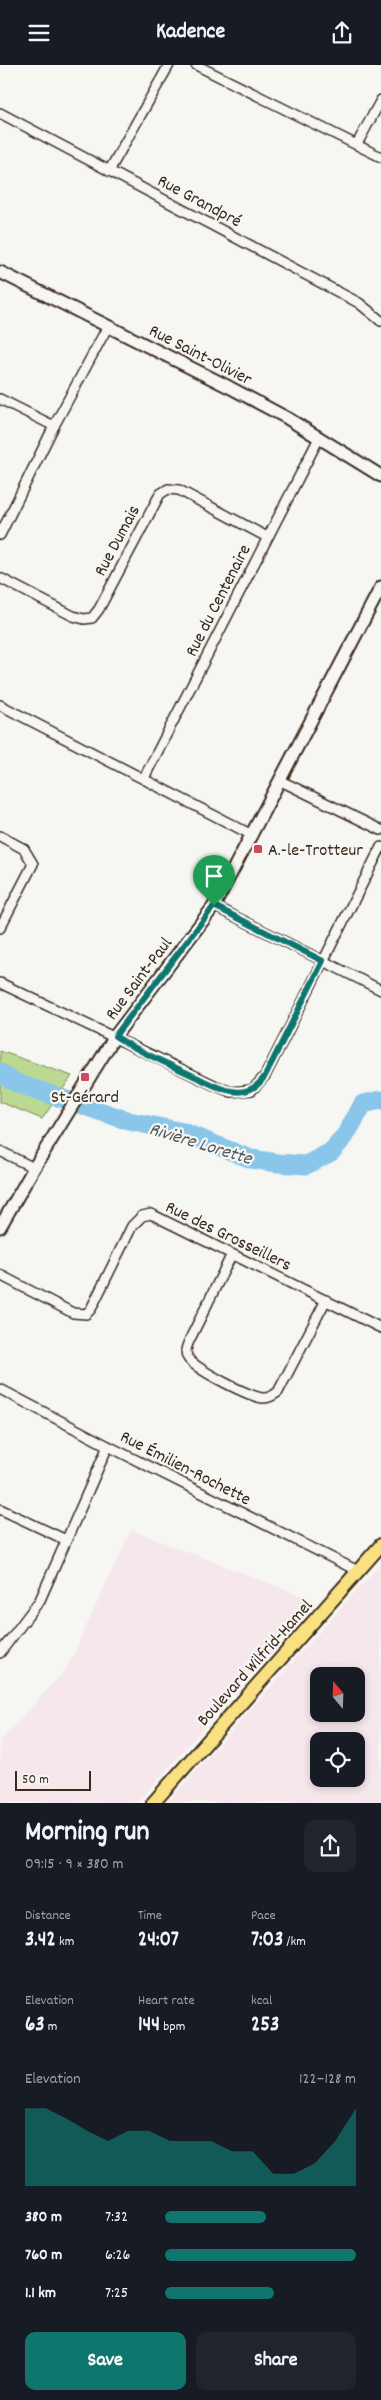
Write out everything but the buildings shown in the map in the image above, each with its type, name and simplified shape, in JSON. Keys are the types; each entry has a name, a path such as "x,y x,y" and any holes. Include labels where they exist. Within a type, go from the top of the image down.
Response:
{"main road":[{"name":"Boulevard Wilfrid-Hamel","path":"153,1803 381,1545"}],"street":[{"path":"109,171 169,65"},
{"path":"196,65 381,157"},
{"path":"357,145 381,101"},
{"name":"Rue Grandpré","path":"0,113 359,303 381,321"},
{"name":"Rue Saint-Olivier","path":"0,271 237,391 381,476"},
{"path":"0,535 54,426 108,326"},
{"path":"0,399 54,426"},
{"name":"Rue du Centenaire","path":"144,778 319,438"},
{"name":"Rue Dumais","path":"0,578 73,616 84,619 92,618 99,609 160,494 168,489 179,490 267,537"},
{"name":"Rue Saint-Paul","path":"0,1227 115,1036 214,906 381,587"},
{"path":"0,705 252,835"},
{"path":"281,781 381,830"},
{"path":"0,836 24,849 33,864 0,928"},
{"path":"0,983 115,1036 132,1047 214,1085 231,1091 252,1090 265,1076 381,847"},
{"path":"214,906 381,990"},
{"path":"0,1151 34,1168"},
{"name":"Rue des Grosseillers","path":"0,1275 73,1313 86,1313 91,1309 132,1226 142,1216 150,1214 231,1256 381,1328"},
{"path":"231,1256 190,1339 186,1355 196,1367 253,1395 265,1398 278,1392 326,1300"},
{"name":"Rue Émilien-Rochette","path":"0,1389 108,1446 358,1571"},
{"path":"2,1647 40,1600 108,1446"},
{"path":"0,1509 66,1540"}],"shaded area":[{"path":"131,1530 315,1601 138,1802 0,1802 0,1741 67,1668"},
{"path":"381,1563 381,1802 168,1802"}],"green space":[{"path":"0,1051 72,1076 42,1119 0,1102"}],"waterway":[{"name":"Rivière Lorette","path":"0,1073 16,1083 129,1121 183,1132 251,1159 306,1165 331,1152 345,1136 363,1104 381,1100"}],"place":[{"name":"A.-le-Trotteur","path":"258,849"},
{"name":"St-Gérard","path":"85,1077"}],"route":[{"path":"214,906 323,961 265,1076 252,1090 231,1091 214,1085 132,1047 115,1036 214,906"}]}
